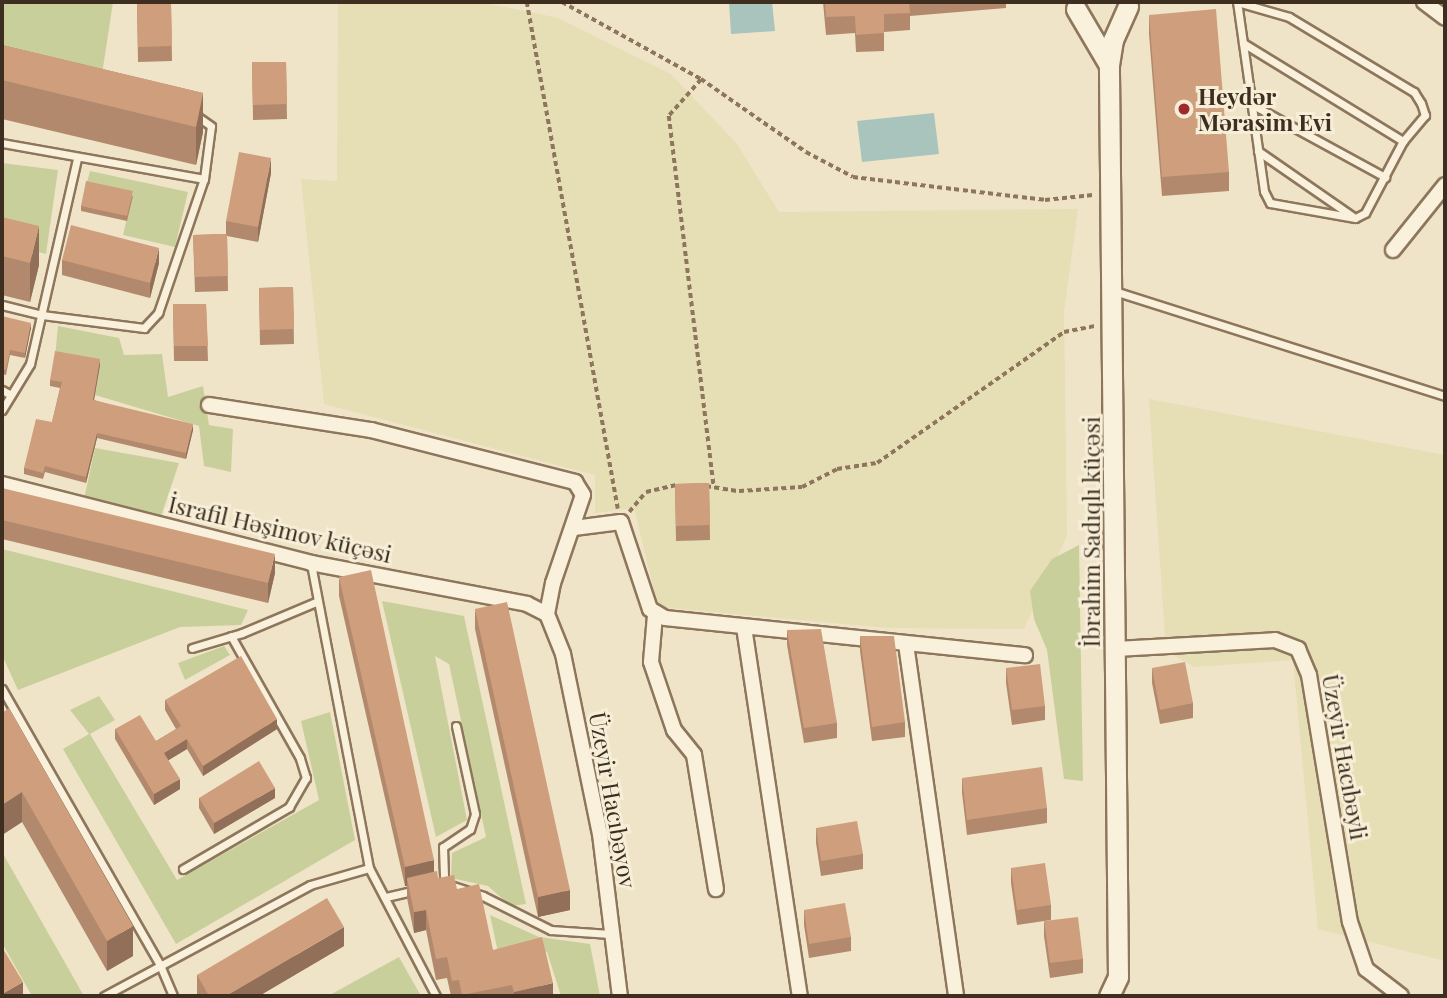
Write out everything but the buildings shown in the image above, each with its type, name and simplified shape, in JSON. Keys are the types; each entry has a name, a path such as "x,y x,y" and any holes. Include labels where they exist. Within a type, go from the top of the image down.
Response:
{"street":[{"path":"1073,4 1090,18 1107,20 1130,3"},
{"path":"1109,65 1113,40 1130,3"},
{"path":"1426,3 1445,18"},
{"path":"1073,4 1109,65"},
{"name":"İbrahim Sadıqlı küçəsi","path":"1109,65 1114,291 1118,977 1109,996"},
{"path":"1393,250 1445,185"},
{"path":"209,405 371,430 575,482 583,495 553,583 547,614"},
{"name":"İsrafil Həşimov küçəsi","path":"2,484 311,563 527,604 547,614"},
{"path":"574,527 621,522 655,615 651,662 674,730 694,755 716,889"},
{"name":"Üzeyir Hacıbəyov","path":"547,614 563,654 600,834 610,934 620,996"},
{"path":"655,615 744,627 1026,655"},
{"path":"744,627 800,996"},
{"name":"Üzeyir Hacıbəyli","path":"1116,649 1275,640 1298,649 1309,675 1350,922 1366,969 1401,996"},
{"path":"906,644 956,996"}],"lane":[{"path":"1237,2 1289,17 1413,92 1425,115 1403,141 1365,214 1355,218 1270,203 1258,150 1237,2"},
{"path":"1243,43 1403,141"},
{"path":"1251,104 1385,177"},
{"path":"2,305 42,315 144,328 158,313 204,179 211,126 204,117 190,114"},
{"path":"2,143 204,179"},
{"path":"1258,150 1355,218"},
{"path":"2,410 30,364 77,158"},
{"path":"1114,291 1445,396"},
{"path":"2,390 12,396"},
{"path":"311,563 369,868 387,897 398,929 436,996"},
{"path":"192,648 231,636 318,601"},
{"path":"183,869 289,807 306,779 300,758 231,636"},
{"path":"2,690 160,965 173,996"},
{"path":"11,725 20,721"},
{"path":"444,883 443,847 470,829 475,814 456,726"},
{"path":"104,996 310,885 369,868"},
{"path":"433,886 444,883 483,896 551,930 610,934"},
{"path":"387,897 421,889"}],"path":[{"path":"527,2 621,522"},
{"path":"562,2 701,79 806,152 853,177 1045,200 1112,193"},
{"path":"701,79 669,116 715,487"},
{"path":"702,486 739,491 802,487 837,468 877,463 1064,332 1114,323"},
{"path":"621,522 646,492 666,485 690,486"}],"shaded area":[{"path":"338,2 481,2 558,18 671,74 737,144 779,212 1078,209 1064,312 1067,536 1024,629 887,628 658,607 634,508 595,513 595,475 324,404 301,179 337,181"},
{"path":"1149,399 1445,455 1445,961 1318,929 1293,660 1194,667 1166,651"}],"green space":[{"path":"2,2 113,2 101,81 2,56"},
{"path":"2,163 58,170 46,254 2,242"},
{"path":"90,171 188,192 175,247 123,235 132,197 86,186"},
{"path":"58,326 119,338 124,355 162,354 168,397 203,386 209,425 233,429 231,472 204,466 199,426 95,395 100,365 55,357"},
{"path":"95,448 179,463 154,537 80,518"},
{"path":"1079,545 1083,781 1064,779 1047,650 1034,619 1030,591 1052,559"},
{"path":"2,549 248,610 241,625 180,627 18,690 2,655"},
{"path":"382,601 464,616 526,904 511,906 488,886 451,878 452,853 486,837 449,664 435,656 467,820 436,837"},
{"path":"224,646 230,655 185,680 178,663"},
{"path":"99,696 115,720 90,734 177,880 319,800 301,721 330,712 355,840 176,944 63,749 89,734 70,710"},
{"path":"2,852 84,996 32,996 2,943"},
{"path":"490,915 539,937 590,944 600,996 561,996 547,952 499,957"},
{"path":"399,957 421,996 328,996"}],"water":[{"path":"729,2 772,2 775,31 731,34"},
{"path":"934,113 939,154 862,162 857,121"}],"place":[{"name":"Heydər Mərasim Evi","path":"1184,109"}]}
